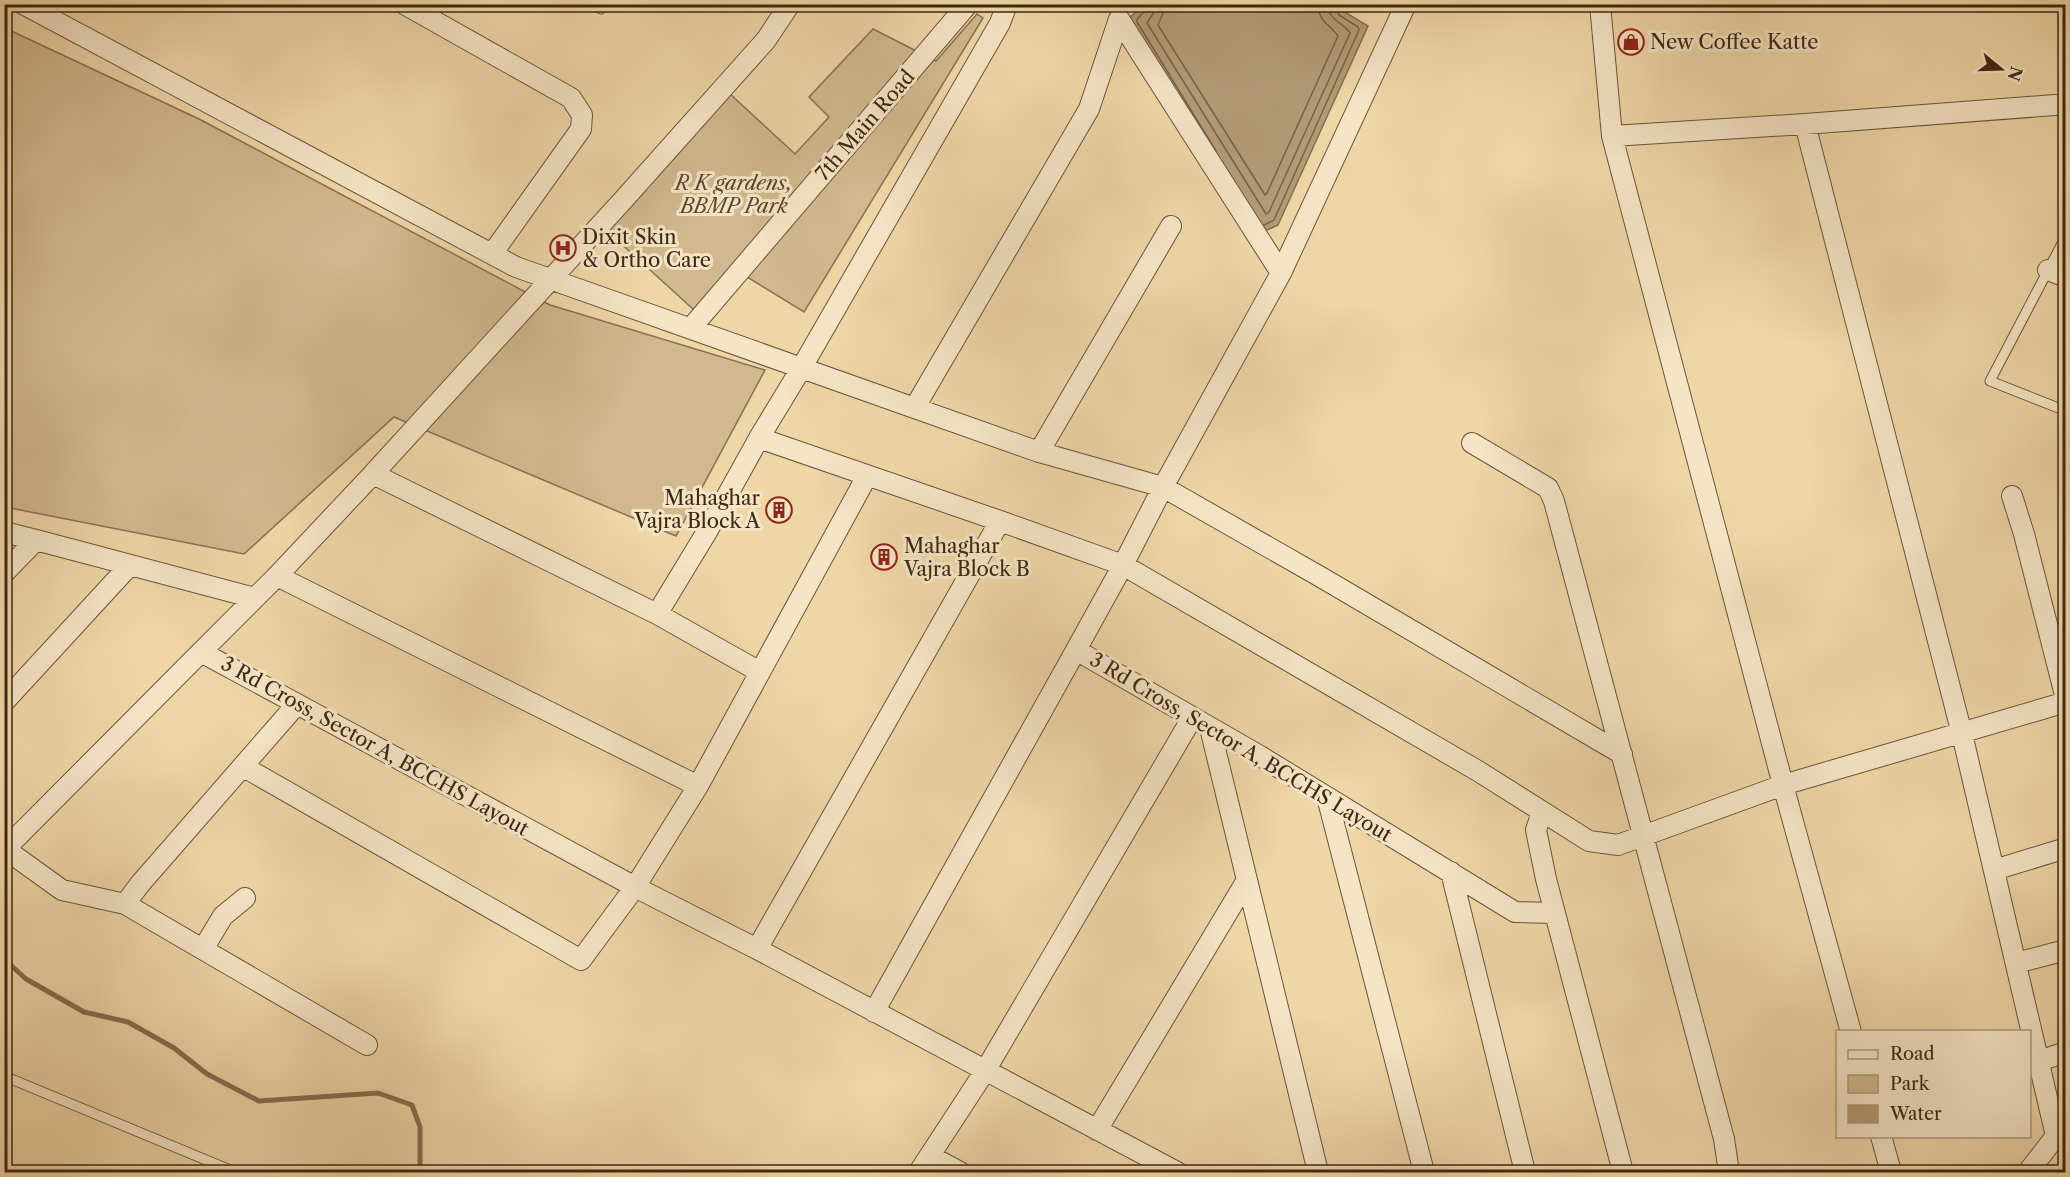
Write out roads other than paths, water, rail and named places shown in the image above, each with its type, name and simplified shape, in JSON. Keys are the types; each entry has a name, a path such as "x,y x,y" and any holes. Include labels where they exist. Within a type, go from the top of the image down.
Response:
{"street":[{"path":"23,4 516,267 1039,452 1163,487 1622,754"},
{"path":"404,4 571,98 582,115 581,129 492,254"},
{"name":"3 Rd Cross, Sector A, BCCHS Layout","path":"790,4 765,40 551,279 373,474 277,576 201,652 635,887 1177,1173"},
{"name":"7th Main Road","path":"691,328 969,4"},
{"path":"657,614 708,530 1000,23 1007,4"},
{"name":"3 Rd Cross, Sector A, BCCHS Layout","path":"1406,4 1281,273 1076,650 1327,797 1515,912 1555,914"},
{"path":"1599,4 1612,136 1783,785 1850,1030"},
{"path":"915,407 1089,109 1119,19 1281,273"},
{"path":"1612,136 2055,105"},
{"path":"1805,124 1962,734 2039,1061 2061,1136 2028,1173"},
{"path":"1039,452 1171,226"},
{"path":"759,438 1123,566 1478,771 1589,841 1618,845 1783,785 1962,734 2066,700 2024,534 2012,496"},
{"path":"1472,443 1548,488 1554,501 1622,754 1641,835 1724,1139 1730,1173"},
{"path":"373,474 657,614 760,672"},
{"path":"244,767 581,960 635,887 698,786 867,476"},
{"path":"757,950 1000,521"},
{"path":"4,532 255,598"},
{"path":"4,573 36,540"},
{"path":"4,702 130,565"},
{"path":"277,576 698,786"},
{"path":"874,1012 1076,650"},
{"path":"201,652 5,850 62,890 125,904 367,1045"},
{"path":"125,904 297,704"},
{"path":"919,1173 986,1071 1192,718"},
{"path":"1210,728 1318,1173"},
{"path":"1327,797 1424,1173"},
{"path":"1542,812 1536,830 1555,914 1623,1173"},
{"path":"1994,870 2066,848"},
{"path":"1451,872 1525,1173"},
{"path":"1097,1130 1247,880"},
{"path":"203,949 223,916 244,898"},
{"path":"2016,963 2066,950"},
{"path":"2039,1061 2066,1052"},
{"path":"1881,1138 1891,1173"},
{"path":"930,1156 960,1173"}],"lane":[{"path":"2066,236 2057,274 1990,381 2066,411"},
{"path":"4,1076 235,1173"}],"water":[{"path":"1340,4 1343,11 1368,26 1278,225 1260,233 1128,19 1144,5"}],"waterway":[{"path":"4,959 26,979 84,1012 128,1022 174,1048 207,1074 259,1101 378,1093 412,1105 420,1127 420,1172"}],"place":[{"name":"New Coffee Katte","path":"1631,42"},
{"name":"Dixit Skin & Ortho Care","path":"563,248"},
{"name":"Mahaghar Vajra Block A","path":"779,510"},
{"name":"Mahaghar Vajra Block B","path":"884,557"}],"park label":[{"name":"R K gardens, BBMP Park","path":"734,194"}]}
